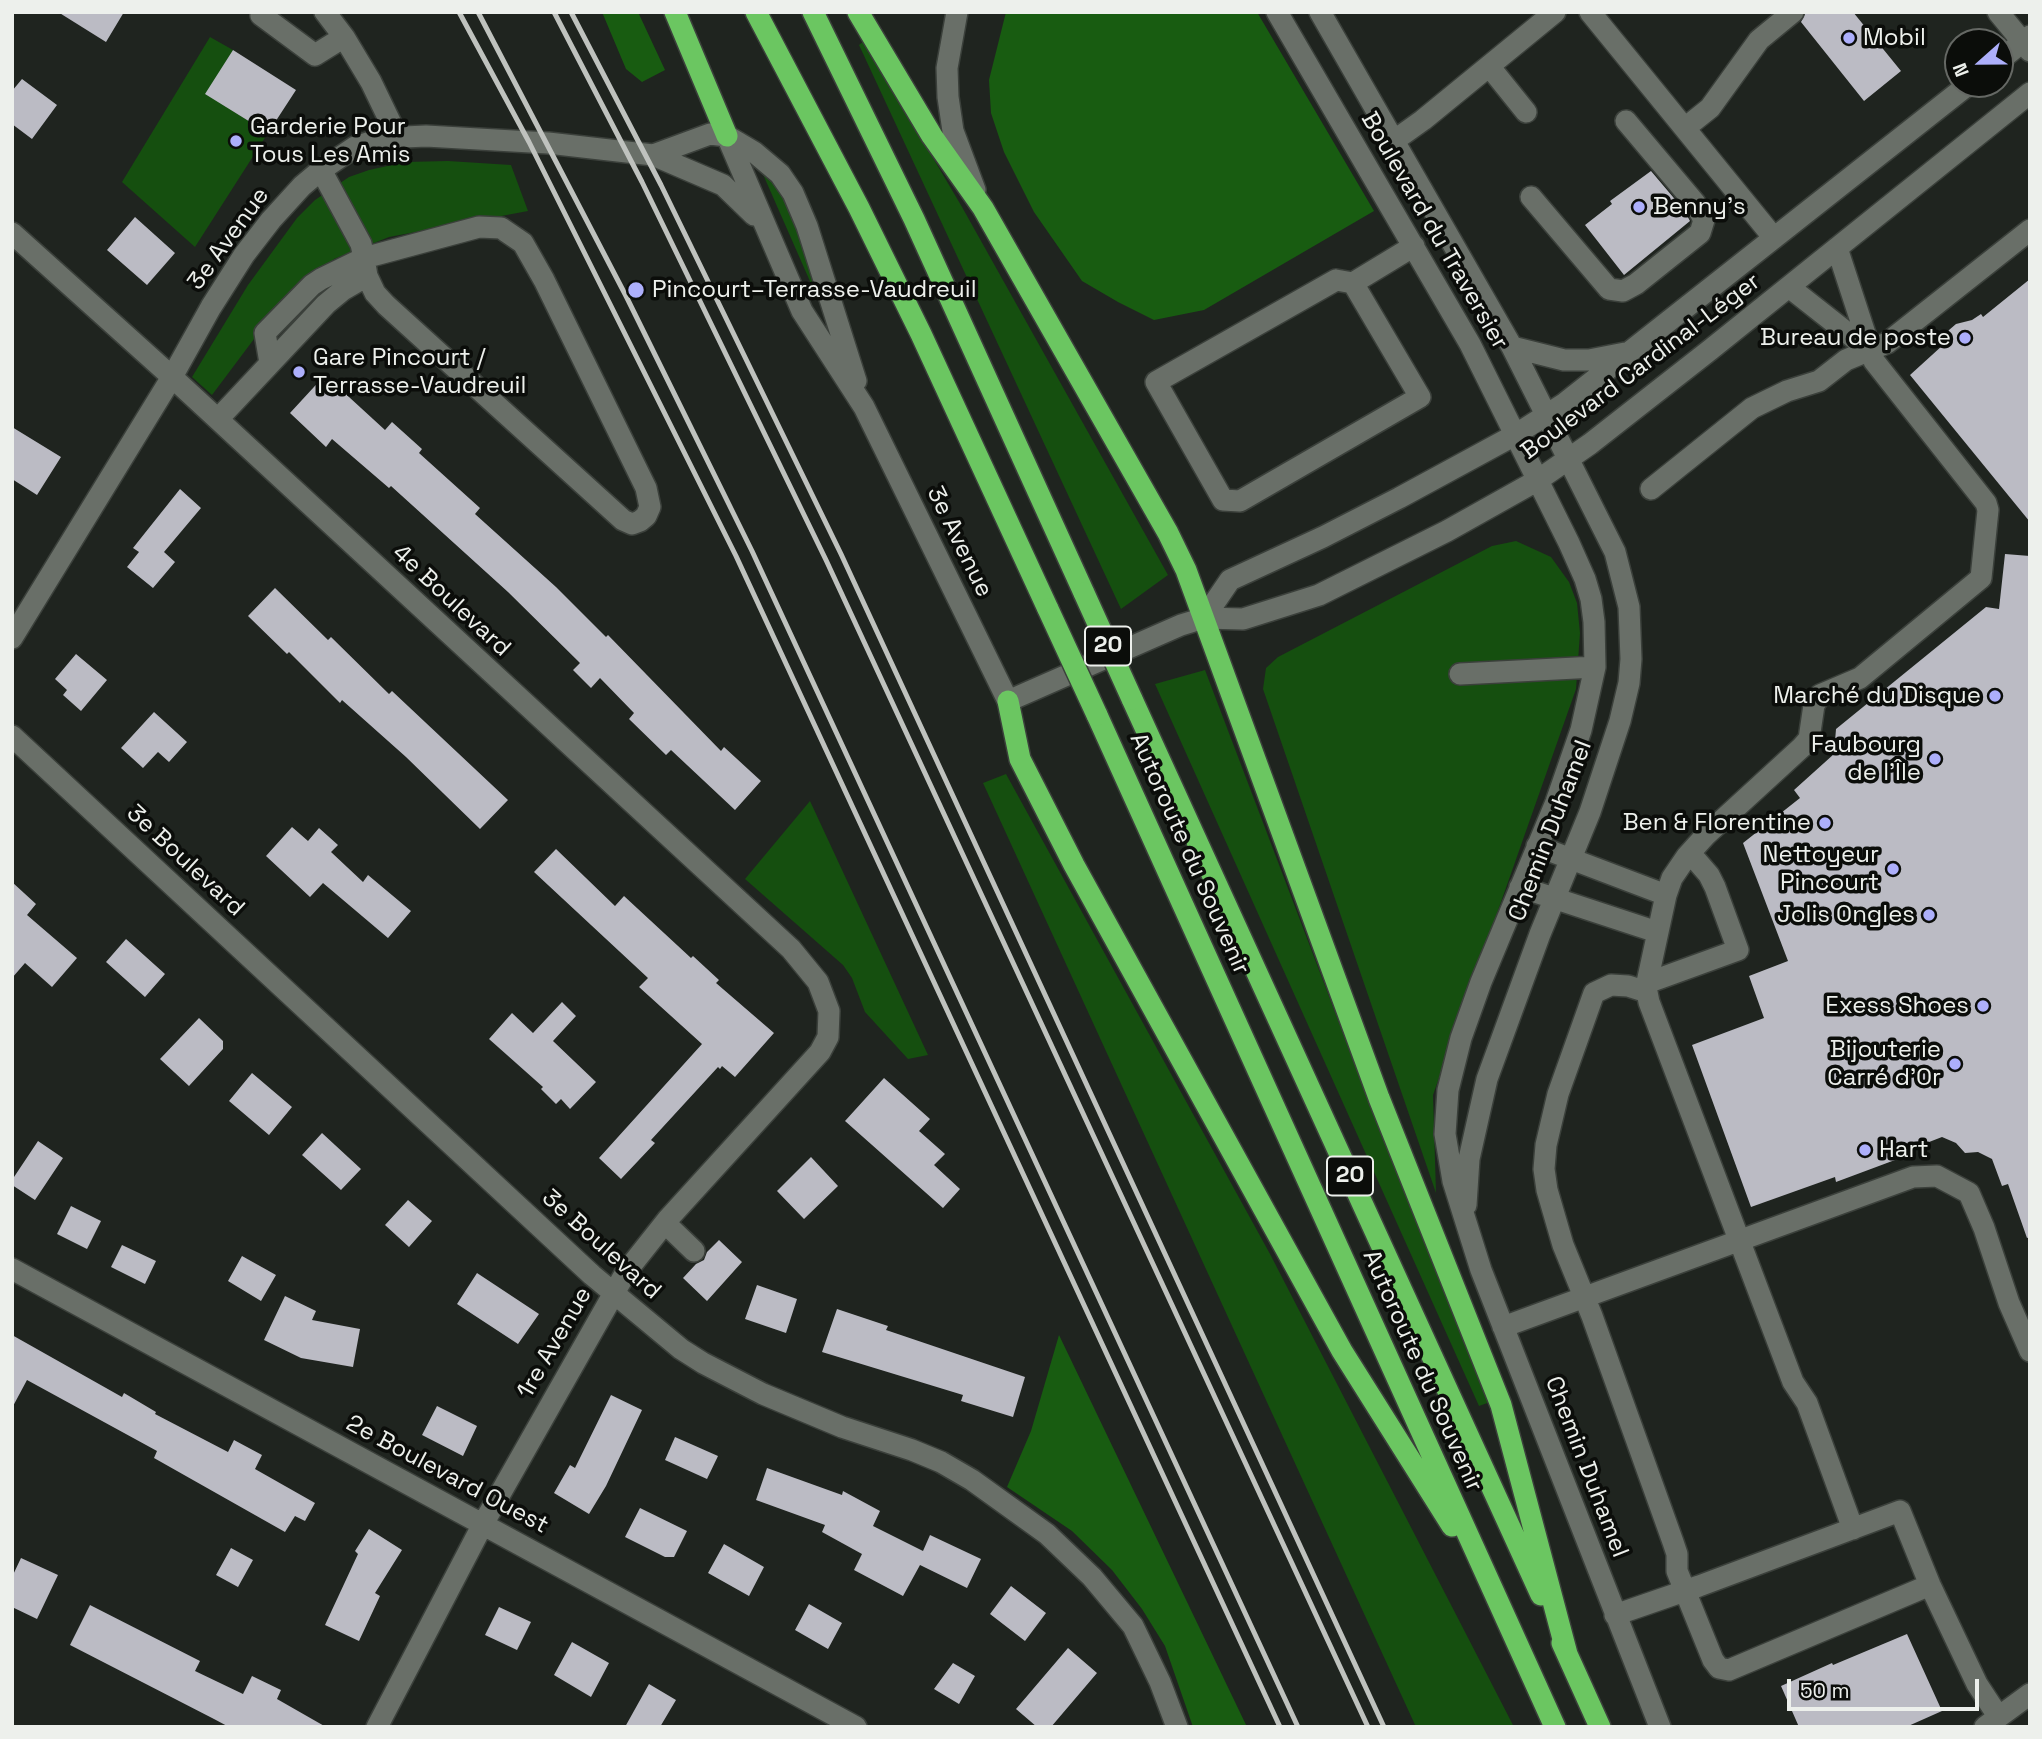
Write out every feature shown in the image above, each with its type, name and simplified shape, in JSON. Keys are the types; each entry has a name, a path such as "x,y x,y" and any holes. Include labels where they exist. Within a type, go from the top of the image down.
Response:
{"highway":[{"path":"675,12 727,136"},
{"name":"Autoroute du Souvenir","path":"756,12 911,312 1097,715 1555,1727"},
{"name":"Autoroute du Souvenir","path":"813,12 914,219 1600,1727"},
{"path":"858,12 932,136 983,208 1168,533 1186,570 1379,1098 1501,1405 1567,1654"},
{"path":"1007,701 1023,766 1165,1033 1342,1351 1493,1592"}],"street":[{"path":"262,12 261,15 315,55 344,37"},
{"path":"325,12 344,37 382,102 397,136"},
{"path":"957,12 947,68 949,112 960,152 983,208"},
{"name":"Boulevard du Traversier","path":"1277,12 1470,344 1538,480"},
{"name":"Boulevard du Traversier","path":"1320,12 1512,346 1570,459"},
{"path":"1395,139 1423,120 1555,12"},
{"path":"1590,12 1774,238"},
{"path":"1685,128 1710,108 1759,40 1793,12"},
{"path":"1998,12 2027,43"},
{"path":"1489,66 1526,112"},
{"name":"Boulevard Cardinal-Léger","path":"1007,701 1181,625 1204,618 1243,619 1319,595 1447,531 1538,480 1570,459 1789,287 2030,93"},
{"name":"Boulevard Cardinal-Léger","path":"1204,618 1230,580 1323,537 1515,435 1547,415 1631,352 1951,98"},
{"path":"1531,197 1605,285 1615,291 1623,291 1636,284 1700,233 1704,227 1702,213 1626,121"},
{"name":"3e Avenue","path":"653,155 710,134 727,136 767,161 793,193 807,226 864,407"},
{"name":"3e Avenue","path":"12,638 244,255 289,199 321,170 363,144 397,136 446,136 548,143 653,155 723,185 765,226"},
{"name":"3e Avenue","path":"727,136 802,311 864,407 1007,701"},
{"path":"218,419 326,303 366,267 479,227 501,228 523,243 544,280 646,488 650,507 646,516 632,524 623,520 386,305 375,293 366,267 355,231 321,170"},
{"path":"1650,489 1752,408 1787,391 1819,382 1846,360 1887,343 2030,230"},
{"name":"4e Boulevard","path":"12,233 218,419 791,949 818,982 825,996 830,1023"},
{"path":"1353,283 1420,397 1240,500 1223,500 1156,382 1336,280 1353,283 1414,246"},
{"path":"1837,248 1869,350 1878,367 1986,503 1988,510 1981,578 1860,678 1820,695 1814,705 1809,738 1802,747 1690,853 1672,878 1666,895 1647,987 1649,1002 1793,1382 1807,1403 1853,1529"},
{"path":"1789,287 1869,350"},
{"path":"1512,346 1554,359 1576,361 1631,352"},
{"name":"Chemin Duhamel","path":"1466,1225 1469,1159 1481,1098 1507,1021 1590,812 1620,721 1629,683 1629,607 1615,552 1570,459"},
{"name":"Chemin Duhamel","path":"1538,480 1585,579 1594,622 1595,667 1581,730 1556,802 1481,982 1461,1038 1448,1090 1445,1134 1466,1225 1503,1327 1660,1727"},
{"path":"1460,674 1595,667"},
{"name":"3e Boulevard","path":"12,736 613,1295 681,1349 763,1395 842,1427 941,1462 1024,1516 1071,1555 1127,1618 1148,1654 1177,1727"},
{"path":"1537,846 1666,895"},
{"path":"1690,853 1715,887 1738,950 1647,987 1611,985 1594,993 1558,1094 1546,1145 1544,1169 1547,1190 1563,1245 1673,1542 1677,1554 1677,1571 1713,1660 1719,1668 1729,1670 1930,1585"},
{"path":"1520,887 1657,932"},
{"name":"1re Avenue","path":"377,1727 483,1524 639,1254 820,1052 828,1037 830,1023"},
{"path":"1503,1327 1913,1177 1937,1176 1969,1193 1984,1228 2009,1303 2030,1351"},
{"path":"665,1223 694,1251"},
{"name":"2e Boulevard Ouest","path":"12,1269 856,1727"},
{"path":"1615,1615 1900,1511 1930,1585 1992,1721 2030,1693"}],"green space":[{"path":"602,12 638,12 665,70 642,82 626,69"},
{"path":"1006,12 1257,12 1374,211 1204,310 1154,320 1118,302 1082,281 1034,212 1004,152 991,113 989,80"},
{"path":"210,37 233,50 206,94 268,133 195,247 122,182"},
{"path":"864,41 962,207 1168,575 1121,609 859,45"},
{"path":"448,161 511,165 528,211 389,237 334,259 257,335 212,395 192,377 248,285 297,218 315,200 349,177 369,170 406,162"},
{"path":"762,172 774,183 785,200 798,232 816,295"},
{"path":"1516,541 1551,557 1569,582 1577,603 1580,633 1576,689 1433,1095 1436,1193 1263,689 1266,668 1278,657 1492,546"},
{"path":"1205,670 1373,1112 1490,1402 1479,1406 1155,684"},
{"path":"1006,774 1270,1254 1514,1727 1416,1727 983,783"},
{"path":"810,801 928,1055 908,1059 865,1012 852,978 843,965 745,879"},
{"path":"1059,1335 1247,1727 1193,1727 1165,1646 1142,1609 1112,1570 1072,1531 1007,1487 1031,1431"}],"building":[{"path":"58,12 124,12 106,42"},
{"path":"1806,12 1853,12 1901,71 1864,101 1801,22"},
{"path":"233,50 296,90 268,133 205,94"},
{"path":"22,79 57,105 32,139 12,124 12,91"},
{"path":"1651,171 1690,221 1624,275 1585,225 1612,204 1610,201"},
{"path":"135,217 175,253 147,285 107,250"},
{"path":"2030,279 2030,522 1910,375 1943,345 1944,338 1956,324 1972,320 1981,314 1983,317"},
{"path":"325,375 385,430 392,422 422,449 419,453 480,508 475,514 556,587 606,637 608,635 721,751 724,747 761,781 735,810 671,750 666,755 629,719 634,713 600,678 591,688 573,670 580,663 508,592 391,486 389,488 332,439 326,447 290,413"},
{"path":"12,427 61,457 37,495 12,479"},
{"path":"180,489 201,508 164,552 175,562 153,588 127,567 139,552 133,548"},
{"name":"Faubourg de l’Île","path":"2005,554 2030,556 2030,1237 2027,1238 2008,1184 2002,1186 1992,1159 1978,1152 1965,1153 1956,1143 1942,1137 1893,1156 1895,1160 1836,1182 1835,1177 1751,1207 1692,1045 1764,1018 1749,976 1788,961 1743,843 1800,798 1794,790 1834,754 1836,729 1986,607 1999,609"},
{"path":"275,588 328,640 331,637 389,694 392,691 508,800 480,829 406,757 342,700 340,703 248,616"},
{"path":"76,654 107,680 81,711 63,695 67,690 55,679"},
{"path":"154,712 187,742 169,762 158,752 143,768 121,748"},
{"path":"292,827 308,841 319,828 338,845 331,852 363,882 368,875 411,911 388,938 323,883 310,897 266,856"},
{"path":"556,849 615,906 624,896 691,958 693,956 719,980 716,983 774,1033 735,1077 722,1066 720,1069 718,1067 651,1140 655,1143 621,1179 599,1158 702,1044 639,987 648,978 534,872"},
{"path":"12,882 36,904 27,915 77,958 52,987 25,963 12,978"},
{"path":"126,939 165,974 145,997 106,962"},
{"path":"562,1002 576,1016 553,1041 596,1082 570,1109 561,1099 556,1104 541,1089 543,1087 489,1039 512,1013 533,1033"},
{"path":"199,1018 223,1041 223,1049 189,1086 160,1059"},
{"path":"252,1073 292,1107 269,1135 229,1101"},
{"path":"884,1078 930,1119 919,1131 945,1154 934,1165 960,1189 943,1208 845,1121"},
{"path":"322,1133 361,1169 341,1190 302,1155"},
{"path":"38,1141 63,1158 35,1200 12,1185 12,1180"},
{"path":"811,1157 838,1186 804,1219 777,1191"},
{"path":"408,1200 432,1221 409,1247 385,1225"},
{"path":"71,1206 101,1221 87,1249 57,1234"},
{"path":"719,1240 742,1262 707,1301 683,1278 696,1264 704,1260 707,1252"},
{"path":"122,1245 156,1261 145,1284 111,1267"},
{"path":"242,1256 276,1275 261,1301 228,1281"},
{"path":"477,1273 539,1314 518,1344 457,1304"},
{"path":"757,1285 797,1299 786,1333 745,1319"},
{"path":"285,1296 316,1311 312,1320 360,1329 353,1367 301,1358 264,1340"},
{"path":"837,1309 888,1326 886,1330 1025,1377 1013,1417 961,1401 963,1395 822,1352"},
{"path":"12,1335 122,1397 124,1393 156,1412 155,1414 228,1452 234,1440 262,1455 255,1469 315,1503 305,1521 295,1516 285,1532 154,1458 157,1451 27,1380 12,1408"},
{"path":"611,1395 642,1410 606,1486 589,1514 554,1493 570,1465 575,1468"},
{"path":"437,1406 477,1426 463,1456 422,1435"},
{"path":"675,1437 718,1456 707,1479 665,1460"},
{"path":"767,1468 842,1495 843,1491 880,1511 873,1526 923,1551 930,1535 981,1559 967,1588 920,1565 903,1596 854,1570 862,1554 822,1532 825,1525 756,1500"},
{"path":"640,1508 687,1531 674,1557 665,1557 625,1537"},
{"path":"369,1529 402,1550 375,1593 380,1596 359,1641 325,1625 358,1554 355,1551"},
{"path":"724,1544 764,1567 749,1596 708,1573"},
{"path":"231,1548 253,1560 238,1587 216,1575"},
{"path":"21,1558 58,1575 37,1619 12,1607 12,1577"},
{"path":"1011,1586 1046,1613 1025,1641 990,1614"},
{"path":"809,1604 842,1623 828,1649 795,1630"},
{"path":"90,1605 200,1661 195,1671 243,1694 252,1676 281,1690 277,1699 326,1727 229,1727 70,1645"},
{"path":"499,1607 531,1622 517,1650 485,1635"},
{"path":"1907,1634 1942,1711 1906,1727 1799,1727 1781,1686"},
{"path":"572,1642 609,1663 591,1697 554,1675"},
{"path":"1068,1648 1097,1673 1051,1727 1037,1727 1016,1709"},
{"path":"953,1663 975,1676 959,1704 934,1689"},
{"path":"649,1684 676,1700 660,1727 625,1727"}],"railway":[{"path":"459,12 529,142 736,556 1280,1727"},
{"path":"478,12 626,296 752,551 1298,1727"},
{"path":"554,12 642,182 826,560 1368,1727"},
{"path":"571,12 661,185 841,554 1384,1727"}],"place":[{"name":"Mobil","path":"1849,38"},
{"name":"Garderie Pour Tous Les Amis","path":"236,141"},
{"name":"Benny's","path":"1639,207"},
{"name":"Pincourt–Terrasse-Vaudreuil","path":"636,290"},
{"name":"Bureau de poste","path":"1965,338"},
{"name":"Gare Pincourt / Terrasse-Vaudreuil","path":"299,372"},
{"name":"Marché du Disque","path":"1995,696"},
{"name":"Faubourg de l’Île","path":"1935,759"},
{"name":"Ben & Florentine","path":"1825,823"},
{"name":"Nettoyeur Pincourt","path":"1893,869"},
{"name":"Jolis Ongles","path":"1929,915"},
{"name":"Exess Shoes","path":"1983,1006"},
{"name":"Bijouterie Carré d'Or","path":"1955,1064"},
{"name":"Hart","path":"1865,1150"}]}
